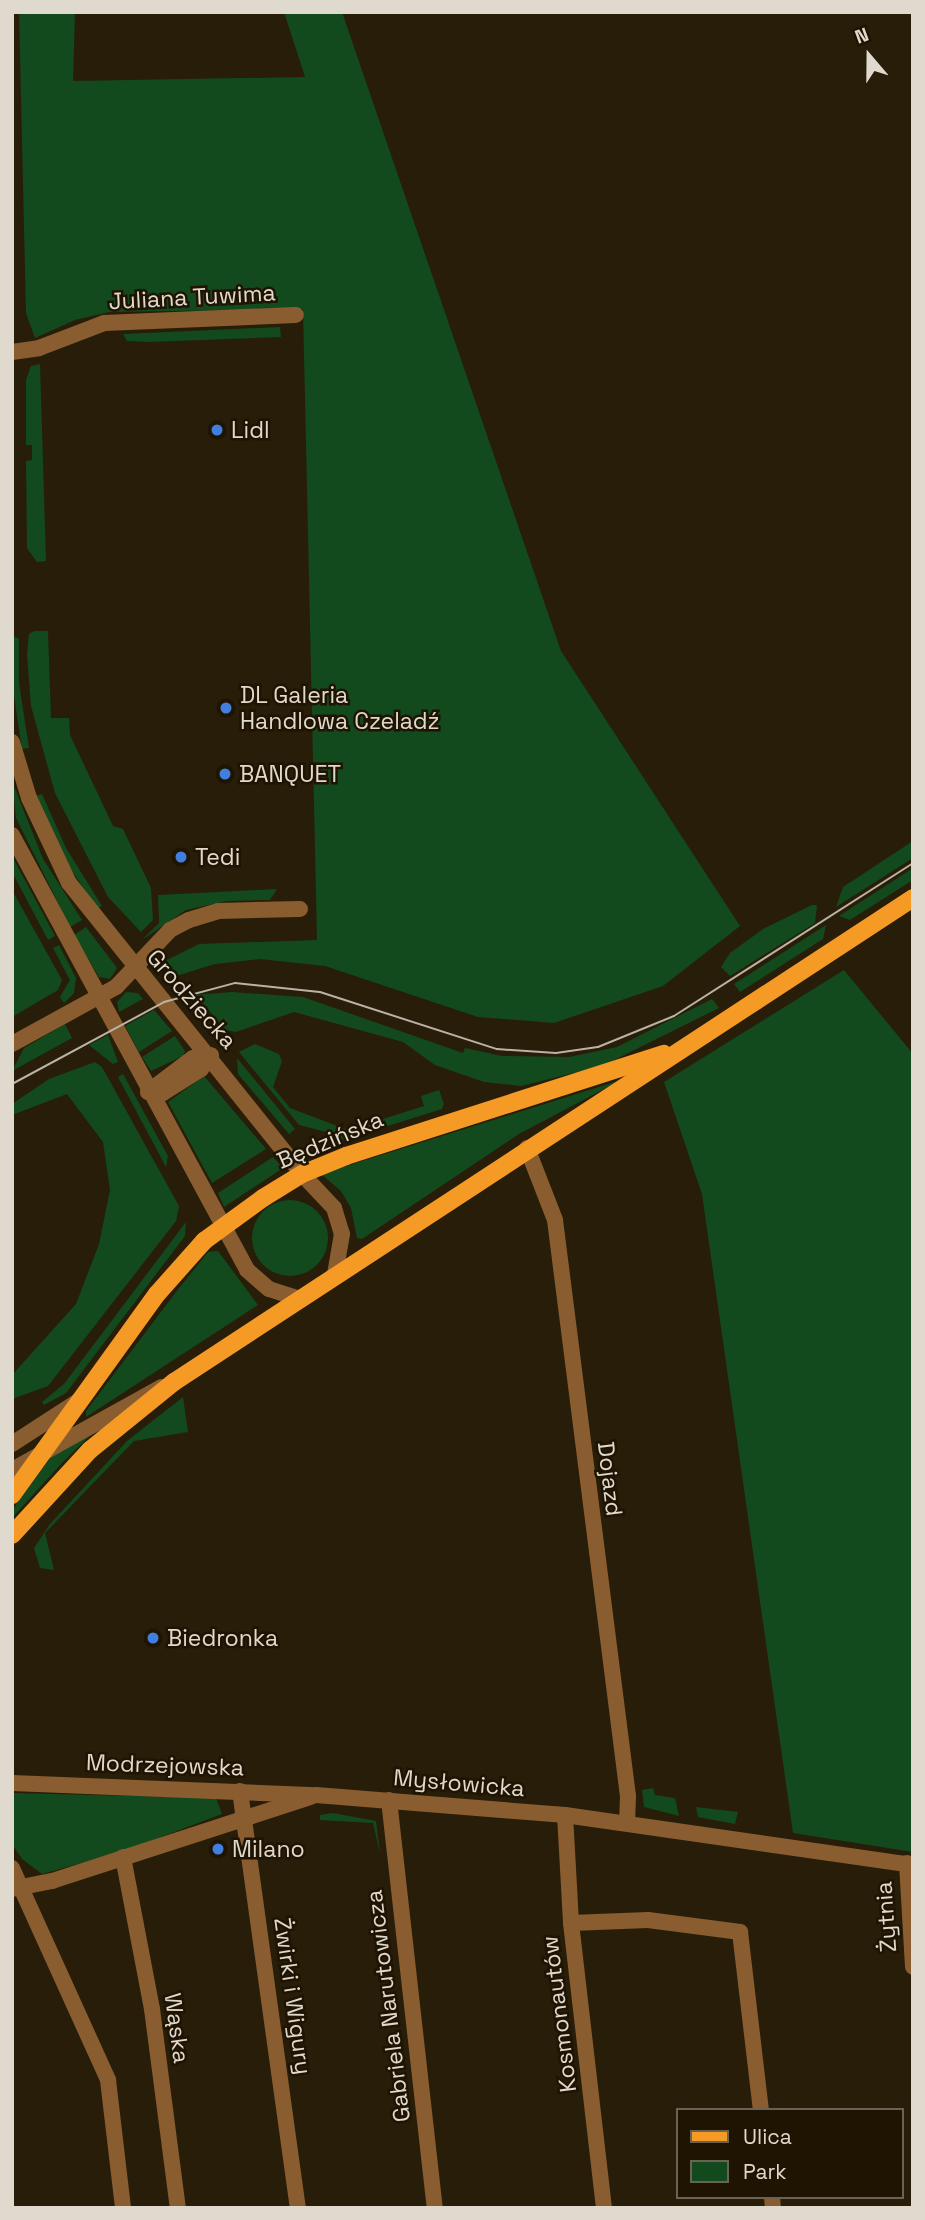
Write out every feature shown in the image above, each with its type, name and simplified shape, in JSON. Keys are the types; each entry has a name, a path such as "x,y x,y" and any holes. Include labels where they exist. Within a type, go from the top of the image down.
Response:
{"main road":[{"name":"Będzińska","path":"335,1274 913,898"},
{"name":"Będzińska","path":"42,1454 157,1294 223,1226 302,1174 390,1140 679,1050"},
{"path":"296,1298 335,1274"},
{"name":"Będzińska","path":"174,1382 296,1298"},
{"path":"12,1535 90,1450 174,1382"},
{"path":"12,1495 42,1454"}],"street":[{"name":"Juliana Tuwima","path":"12,352 39,348 104,323 296,315"},
{"name":"Grodziecka","path":"12,742 29,798 63,873 135,968 211,1055 339,1219 342,1250 335,1274"},
{"path":"12,835 96,997 247,1270 269,1289 296,1298"},
{"path":"12,1044 127,979 170,930 204,913 300,909"},
{"path":"148,1091 193,1058 211,1055"},
{"name":"Dojazd","path":"527,1148 555,1220 628,1796 627,1821"},
{"name":"Będzińska","path":"12,1470 174,1382"},
{"name":"Będzińska","path":"12,1444 82,1399"},
{"name":"Modrzejowska","path":"12,1783 316,1795"},
{"name":"Żwirki i Wigury","path":"240,1791 298,2208"},
{"name":"Mysłowicka","path":"17,1888 316,1795 627,1821 910,1864"},
{"name":"Gabriela Narutowicza","path":"389,1800 435,2208"},
{"name":"Kosmonautów","path":"565,1815 571,1923 604,2208"},
{"name":"Wąska","path":"123,1857 152,2009 178,2208"},
{"name":"Żytnia","path":"910,1864 913,1967"},
{"path":"12,1868 17,1888 108,2080 123,2208"},
{"path":"571,1923 648,1920 740,1932 761,2108"}],"green space":[{"path":"19,12 75,12 73,81 305,77 284,12 342,12 561,651 740,926 663,986 554,1023 478,1017 325,966 260,959 215,964 176,976 165,961 199,944 317,940 303,309 109,312 75,320 35,338 26,313"},
{"path":"280,327 281,337 148,342 127,341 123,334"},
{"path":"40,364 46,561 37,562 27,548 26,461 32,460 32,445 26,445 26,380 31,366"},
{"path":"34,631 48,631 51,718 69,718 70,735 113,826 123,829 151,888 153,920 141,932 108,897 55,793 31,706 27,654 29,634"},
{"path":"12,635 19,639 19,683 29,748 22,749 14,696"},
{"path":"12,781 43,859 82,920 70,927 16,818"},
{"path":"42,794 66,848 102,906 97,909 65,860 36,796"},
{"path":"913,841 913,858 836,907 843,887"},
{"path":"12,856 55,936 48,940 12,872"},
{"path":"913,868 913,880 850,920 839,916"},
{"path":"277,889 270,900 227,901 186,910 142,940 159,923 158,895"},
{"path":"12,890 62,980 58,990 12,1017"},
{"path":"817,905 815,923 730,976 721,967 730,953 763,929"},
{"path":"826,925 823,939 740,992 734,984"},
{"path":"86,927 117,968 110,979 99,977 74,935"},
{"path":"59,945 76,978 74,993 64,1003 60,997 70,980 53,948"},
{"path":"844,970 913,1054 913,1852 793,1833 702,1194 664,1082"},
{"path":"126,992 138,993 143,999 119,1012 117,1002"},
{"path":"232,992 303,997 463,1053 465,1048 502,1056 569,1057 617,1047 712,999 719,1008 602,1066 521,1086 484,1082 435,1065 403,1042 294,1012 236,1032 226,1030 195,995"},
{"path":"154,1010 172,1031 139,1052 125,1026"},
{"path":"65,1024 72,1038 12,1071 24,1048"},
{"path":"108,1035 118,1062 113,1064 89,1045"},
{"path":"175,1036 185,1051 183,1056 151,1071 142,1057"},
{"path":"255,1044 279,1054 282,1061 273,1087 290,1108 348,1130 424,1106 421,1096 439,1090 444,1104 442,1109 343,1140 338,1135 299,1125 239,1052"},
{"path":"237,1058 295,1129 289,1134 238,1074"},
{"path":"95,1062 102,1067 179,1206 176,1221 48,1386 12,1399 12,1375 76,1304 99,1244 110,1190 103,1142 67,1094 12,1115 12,1104 49,1079"},
{"path":"123,1074 168,1156 166,1167 118,1077"},
{"path":"204,1076 266,1149 212,1183 168,1102"},
{"path":"621,1080 519,1134 362,1239 357,1238 351,1208 341,1191 321,1174"},
{"path":"273,1157 283,1168 224,1207 218,1193"},
{"path":"290,1200 305,1203 317,1211 325,1223 328,1238 325,1253 317,1265 305,1273 290,1276 275,1273 263,1265 255,1253 252,1238 255,1223 263,1211 275,1203"},
{"path":"186,1222 185,1236 66,1393 44,1405 42,1402 64,1384"},
{"path":"218,1251 258,1305 86,1417 86,1411 176,1292 208,1252"},
{"path":"183,1397 188,1432 134,1441 45,1533 54,1570 40,1568 34,1548 50,1524 127,1441"},
{"path":"110,1416 12,1518 12,1510 54,1453"},
{"path":"653,1788 655,1795 675,1798 679,1816 644,1807 642,1790"},
{"path":"12,1793 216,1798 222,1814 121,1852 42,1874 22,1859 12,1844"},
{"path":"696,1807 738,1812 735,1824 698,1817"},
{"path":"333,1813 376,1821 380,1854 373,1823 320,1820 320,1815"}],"tram line":[{"path":"12,1084 164,1002 235,983 320,992 497,1049 556,1053 598,1047 674,1016 913,863"}],"place":[{"name":"Lidl","path":"217,430"},
{"name":"DL Galeria Handlowa Czeladź","path":"226,708"},
{"name":"BANQUET","path":"225,774"},
{"name":"Tedi","path":"181,857"},
{"name":"Biedronka","path":"153,1638"},
{"name":"Milano","path":"218,1849"}]}
